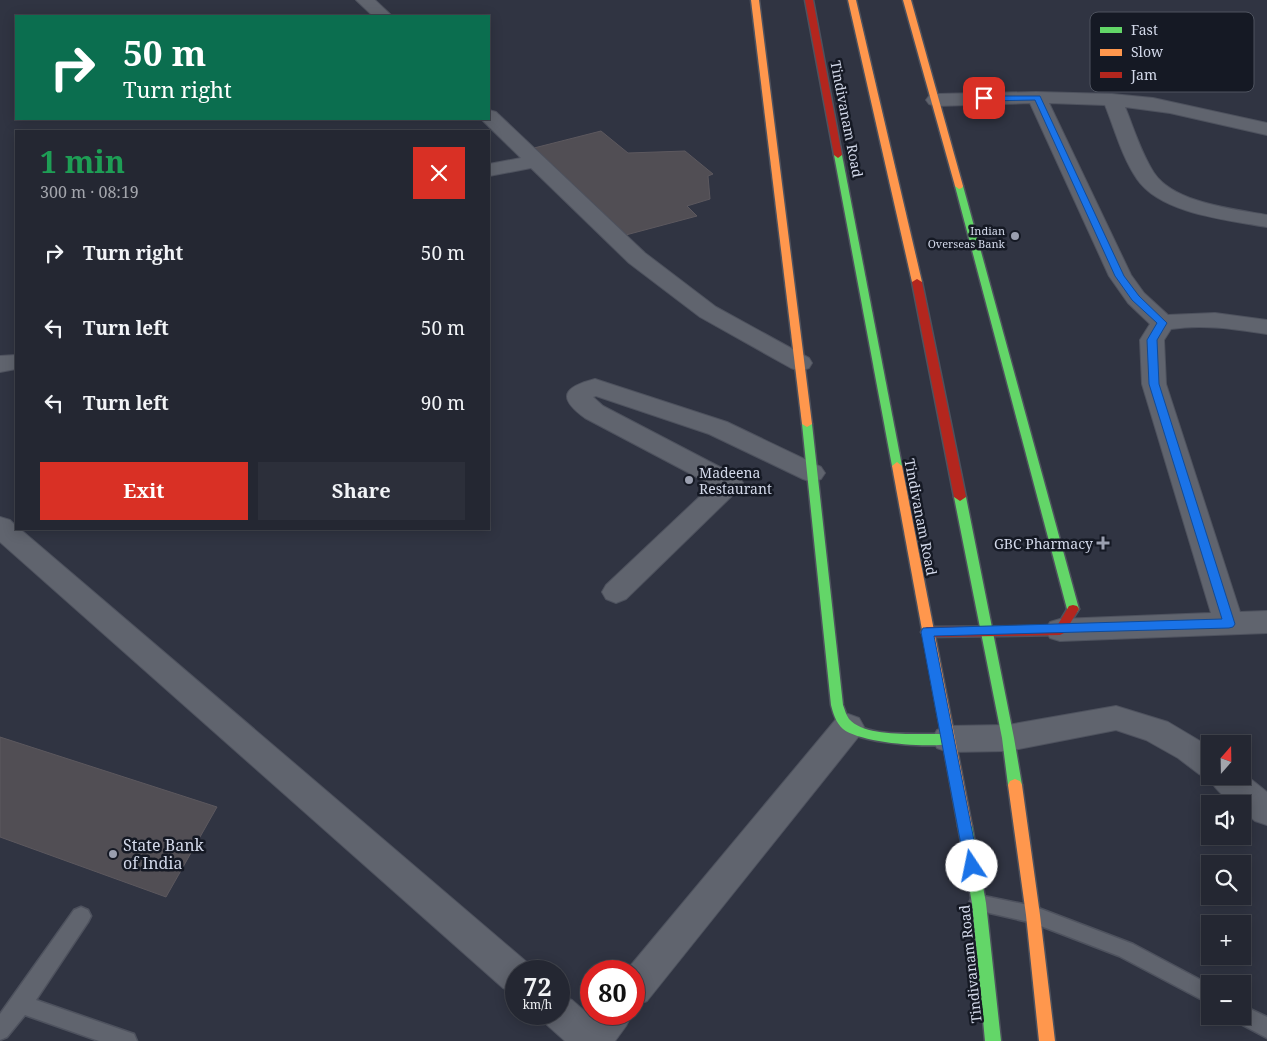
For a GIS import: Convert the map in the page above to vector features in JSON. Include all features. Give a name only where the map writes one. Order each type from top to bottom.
[{"type":"main road","points":[[755,0],[800,363],[837,705],[840,717],[848,726],[865,733],[885,736],[948,739]]},
{"type":"main road","name":"Tindivanam Road","points":[[809,0],[979,902],[993,1041]]},
{"type":"main road","points":[[852,0],[912,256],[985,632],[1008,738],[1047,1041]]},
{"type":"main road","points":[[907,0],[936,100],[1073,608],[1060,630],[927,632]]},
{"type":"street","points":[[365,0],[382,15]]},
{"type":"street","points":[[1038,98],[1120,276],[1136,298],[1162,323]]},
{"type":"street","points":[[936,100],[1038,98],[1112,100],[1176,109],[1267,129]]},
{"type":"street","points":[[1112,100],[1147,179],[1164,193],[1189,204],[1267,221]]},
{"type":"street","points":[[490,117],[534,161],[645,264],[708,312],[800,363]]},
{"type":"street","points":[[490,170],[534,161]]},
{"type":"street","points":[[1229,624],[1154,384],[1152,340],[1162,323],[1187,318],[1228,320],[1267,326]]},
{"type":"street","points":[[0,364],[15,362]]},
{"type":"street","points":[[616,592],[730,483],[594,412],[580,402],[580,393],[595,387],[718,428],[812,473]]},
{"type":"street","points":[[0,527],[505,966]]},
{"type":"street","points":[[1060,630],[1267,622]]},
{"type":"street","points":[[948,739],[1008,738],[1116,718],[1157,731],[1189,749],[1201,759]]},
{"type":"street","points":[[645,975],[848,726]]},
{"type":"street","points":[[1235,785],[1267,811]]},
{"type":"street","points":[[570,1022],[592,1041],[604,1025]]},
{"type":"lane","points":[[979,902],[1032,915],[1126,950],[1201,990]]},
{"type":"lane","points":[[0,1030],[22,1004],[81,916]]},
{"type":"lane","points":[[22,1004],[127,1041]]},
{"type":"lane","points":[[1251,1019],[1267,1028]]},
{"type":"building","points":[[601,131],[628,153],[685,151],[713,174],[708,176],[710,199],[687,206],[697,216],[622,236],[534,148]]},
{"type":"building","points":[[0,737],[217,807],[166,897],[0,837]]},
{"type":"traffic: fast","points":[[838,155],[897,466]]},
{"type":"traffic: fast","points":[[959,186],[1073,609]]},
{"type":"traffic: fast","points":[[807,424],[837,705],[841,716],[848,726],[869,735],[896,738],[948,739]]},
{"type":"traffic: fast","points":[[960,497],[1008,738],[1015,785]]},
{"type":"traffic: fast","points":[[965,826],[979,903],[993,1041]]},
{"type":"traffic: slow","points":[[755,0],[807,424]]},
{"type":"traffic: slow","points":[[852,0],[917,282]]},
{"type":"traffic: slow","points":[[907,0],[959,186]]},
{"type":"traffic: slow","points":[[897,466],[965,826]]},
{"type":"traffic: slow","points":[[1015,785],[1033,915],[1047,1041]]},
{"type":"traffic: jam","points":[[809,0],[838,155]]},
{"type":"traffic: jam","points":[[917,282],[960,497]]},
{"type":"traffic: jam","points":[[927,632],[1060,630],[1073,609]]},
{"type":"place","name":"Indian Overseas Bank","points":[[1015,236]]},
{"type":"place","name":"Madeena Restaurant","points":[[689,480]]},
{"type":"place","name":"GBC Pharmacy","points":[[1103,543]]},
{"type":"place","name":"State Bank of India","points":[[113,854]]},
{"type":"route","points":[[972,866],[927,632],[1023,631],[1229,624],[1154,384],[1152,340],[1162,323],[1136,298],[1120,276],[1038,98],[984,98]]}]
